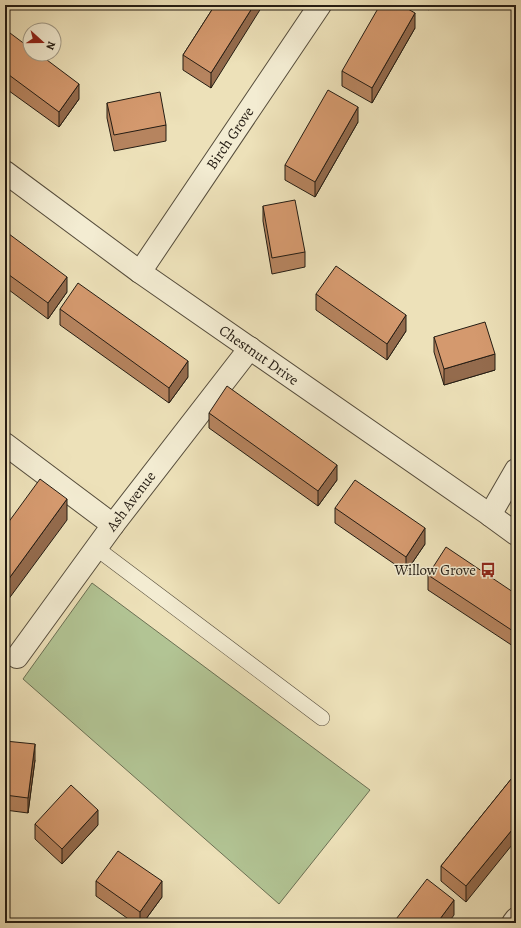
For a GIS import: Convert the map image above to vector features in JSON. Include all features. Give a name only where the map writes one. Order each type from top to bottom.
[{"type":"street","name":"Birch Grove","points":[[140,272],[320,5]]},
{"type":"street","name":"Chestnut Drive","points":[[5,172],[140,272],[516,534]]},
{"type":"street","name":"Ash Avenue","points":[[17,657],[113,525],[250,348]]},
{"type":"street","points":[[5,444],[113,525]]},
{"type":"street","points":[[490,515],[516,470]]},
{"type":"street","points":[[513,923],[516,920]]},
{"type":"lane","points":[[96,548],[322,718]]},
{"type":"green space","points":[[92,583],[370,790],[279,904],[23,679]]},
{"type":"building","points":[[215,5],[254,5],[211,73],[183,55]]},
{"type":"building","points":[[380,5],[401,5],[415,13],[372,88],[342,71]]},
{"type":"building","points":[[10,33],[22,42],[22,62],[50,62],[79,84],[59,112],[5,72],[5,39]]},
{"type":"building","points":[[328,90],[358,107],[315,182],[285,165]]},
{"type":"building","points":[[160,92],[166,125],[114,135],[107,103]]},
{"type":"building","points":[[295,200],[305,252],[272,258],[263,206]]},
{"type":"building","points":[[5,231],[67,277],[48,303],[5,272]]},
{"type":"building","points":[[336,266],[406,315],[387,344],[316,294]]},
{"type":"building","points":[[78,283],[188,361],[169,388],[60,309]]},
{"type":"building","points":[[485,322],[495,354],[444,369],[434,337]]},
{"type":"building","points":[[227,386],[337,465],[318,491],[209,413]]},
{"type":"building","points":[[40,479],[67,499],[5,584],[5,527]]},
{"type":"building","points":[[355,480],[425,528],[406,557],[335,508]]},
{"type":"building","points":[[446,547],[516,594],[516,633],[428,575]]},
{"type":"building","points":[[5,741],[35,744],[28,798],[5,795]]},
{"type":"building","points":[[516,773],[516,825],[466,886],[441,866]]},
{"type":"building","points":[[71,785],[98,810],[62,849],[35,824]]},
{"type":"building","points":[[118,851],[162,881],[140,912],[96,881]]},
{"type":"building","points":[[427,879],[454,900],[437,923],[393,923]]},
{"type":"place","name":"Willow Grove","points":[[488,570]]}]
